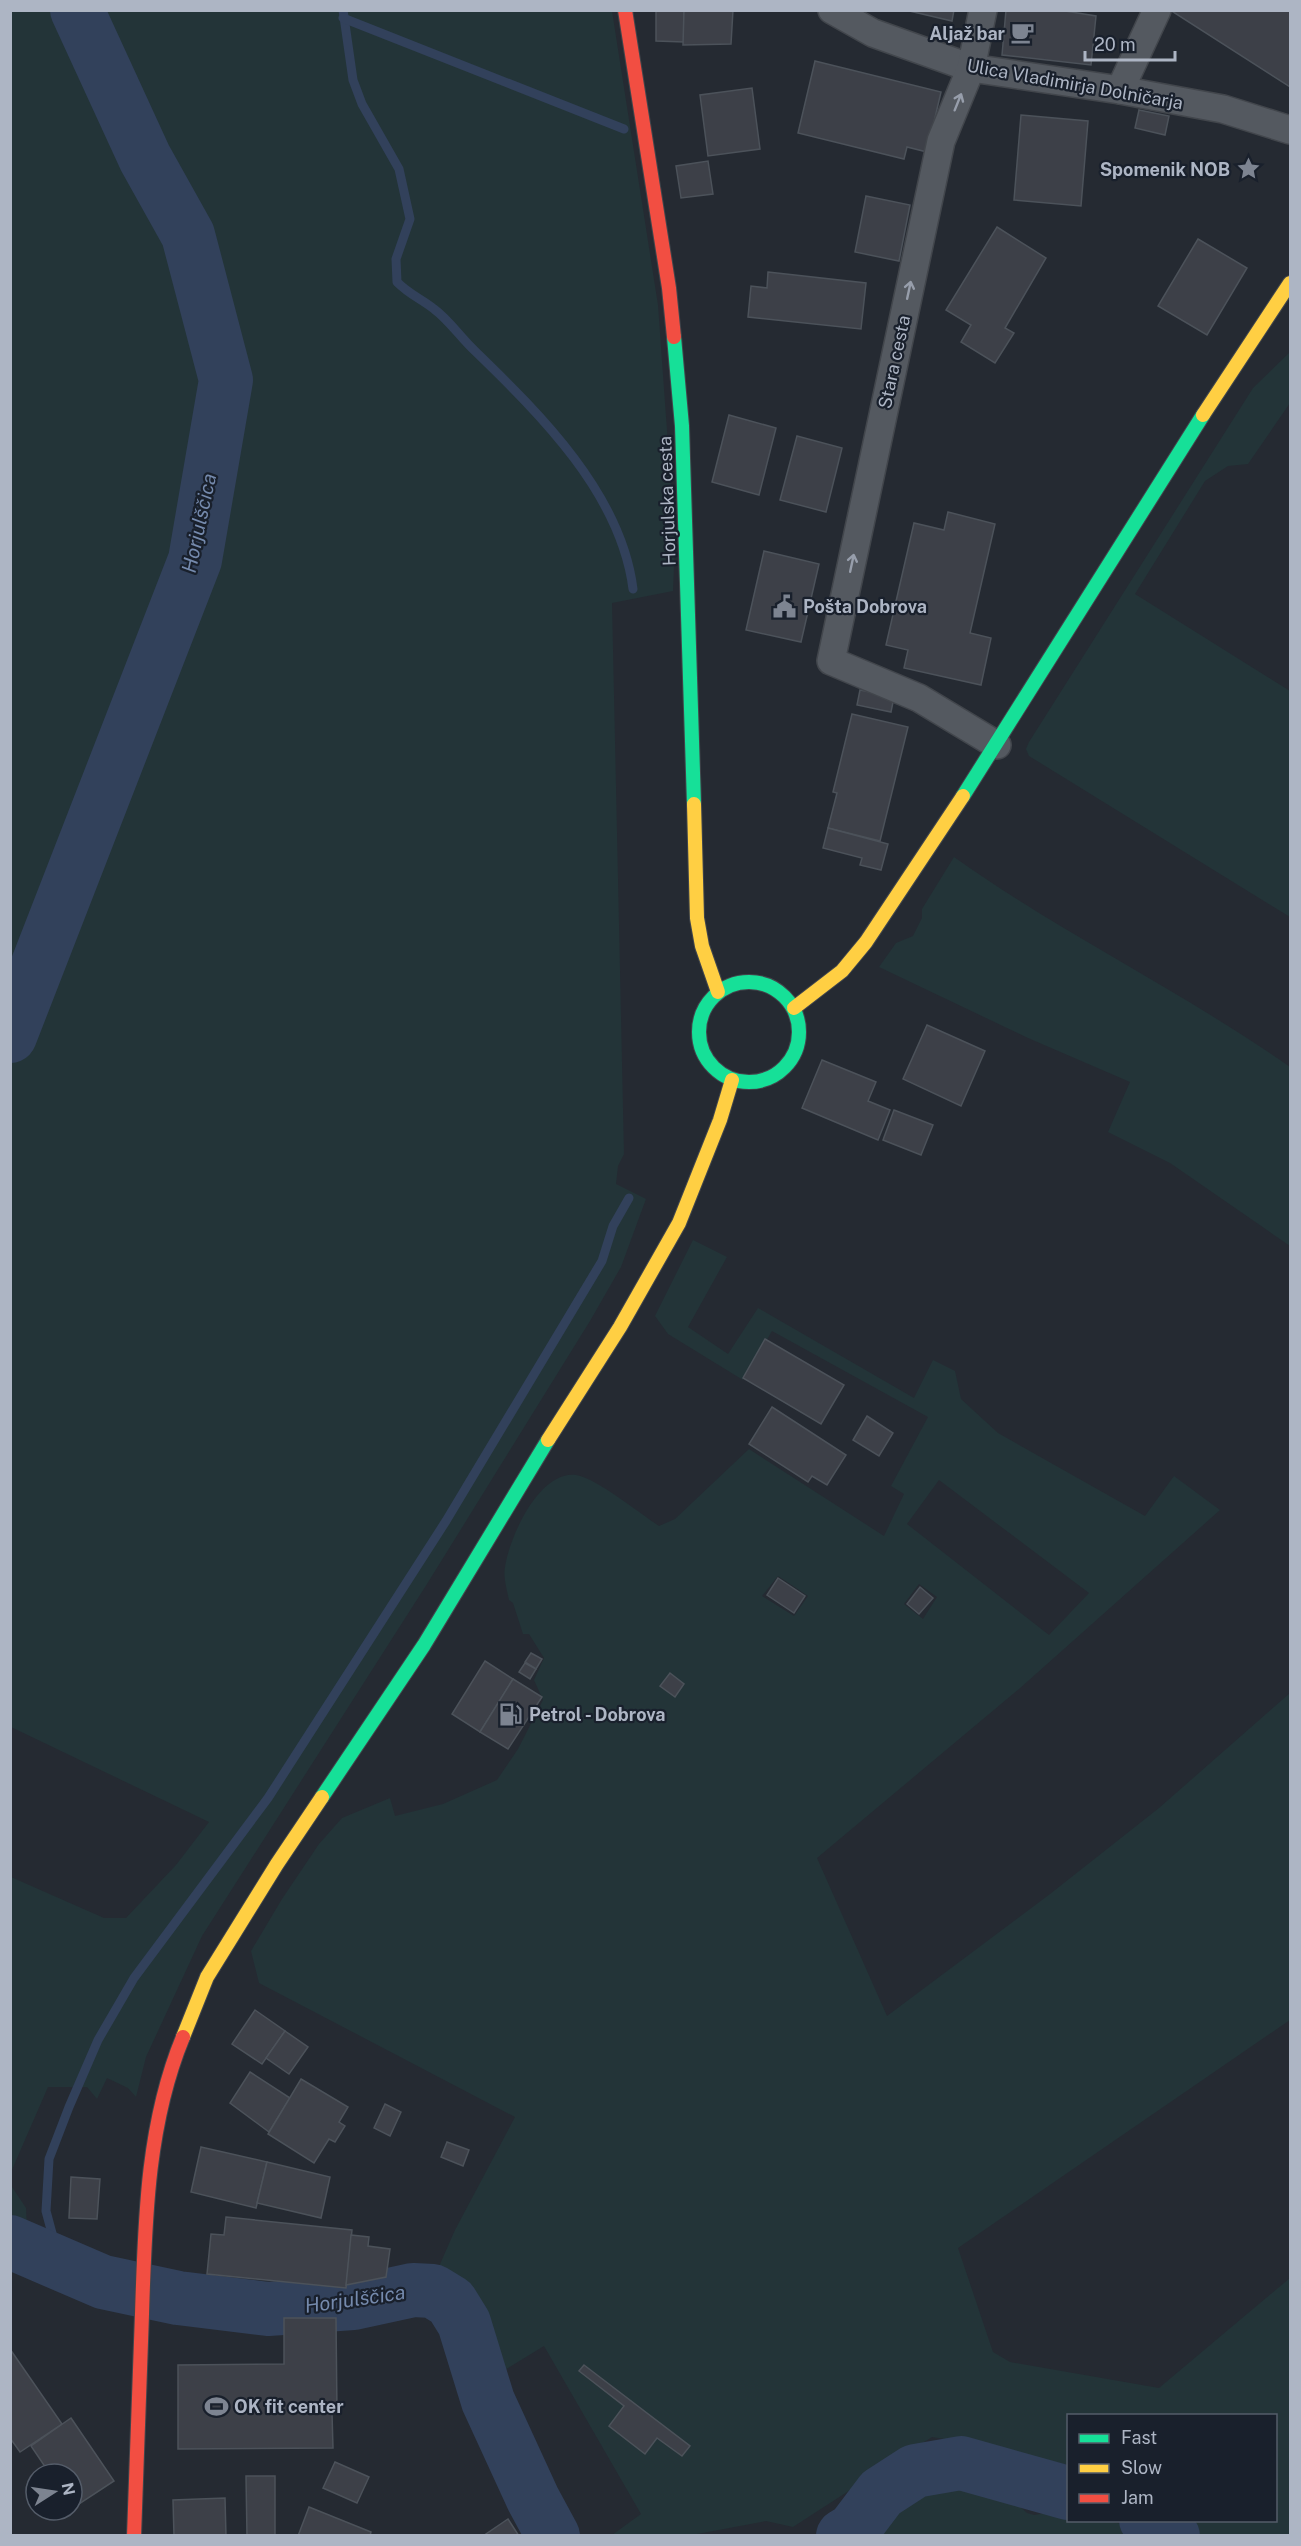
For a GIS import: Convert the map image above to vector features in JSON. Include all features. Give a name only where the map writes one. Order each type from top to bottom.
[{"type":"street","name":"Horjulska cesta","points":[[625,10],[672,311],[682,426],[696,908],[702,946],[718,992]]},
{"type":"street","name":"Ulica Vladimirja Dolničarja","points":[[832,10],[873,33],[971,68],[1120,90],[1223,109],[1290,130]]},
{"type":"street","name":"Stara cesta","points":[[983,10],[971,68],[941,141],[831,661],[919,698],[997,745]]},
{"type":"street","points":[[1120,90],[1157,10]]},
{"type":"street","points":[[794,1008],[842,971],[866,942],[997,745],[1167,470],[1290,283]]},
{"type":"street","points":[[751,981],[768,985],[783,994],[794,1008],[800,1025],[799,1042],[793,1059],[781,1072],[766,1080],[749,1084],[732,1080],[716,1071],[705,1057],[699,1040],[699,1022],[706,1005],[718,992],[734,984],[751,981]]},
{"type":"street","points":[[134,2535],[146,2193],[156,2130],[175,2055],[207,1977],[271,1874],[424,1645],[540,1452],[620,1327],[679,1223],[720,1120],[732,1080]]},
{"type":"shaded area","points":[[11,11],[612,11],[658,305],[675,542],[673,591],[612,603],[624,1154],[618,1166],[616,1184],[646,1199],[621,1267],[427,1584],[202,1936],[146,2057],[136,2097],[128,2088],[107,2078],[97,2099],[87,2087],[48,2087],[11,2172],[11,1877],[104,1918],[126,1918],[176,1865],[209,1822],[11,1727]]},
{"type":"shaded area","points":[[1290,352],[1290,403],[1248,464],[1228,466],[1205,481],[1135,594],[1290,691],[1290,917],[1029,756],[1026,749],[1253,388]]},
{"type":"shaded area","points":[[954,857],[1037,912],[1207,1013],[1290,1067],[1290,1246],[1170,1163],[1108,1132],[1130,1082],[1028,1038],[879,967],[896,943],[913,936],[922,918],[922,909]]},
{"type":"shaded area","points":[[693,1240],[727,1257],[688,1327],[728,1354],[758,1308],[914,1398],[933,1360],[955,1371],[961,1399],[998,1433],[1145,1516],[1174,1476],[1220,1510],[1019,1689],[817,1858],[887,2016],[1050,1894],[1159,1808],[1290,1693],[1290,2020],[958,2248],[993,2352],[1010,2362],[1159,2388],[1290,2278],[1290,2535],[863,2535],[878,2508],[920,2487],[952,2477],[985,2480],[1006,2494],[1027,2513],[1034,2515],[1067,2510],[1067,2522],[1114,2522],[1145,2530],[1155,2522],[1277,2522],[1277,2414],[1067,2414],[1067,2465],[984,2445],[932,2437],[793,2527],[766,2521],[692,2535],[612,2535],[641,2514],[544,2346],[493,2377],[467,2290],[437,2271],[455,2230],[515,2117],[259,1983],[251,1951],[319,1844],[342,1818],[390,1798],[395,1816],[443,1804],[497,1780],[518,1749],[543,1700],[534,1680],[544,1658],[529,1634],[523,1634],[513,1603],[509,1600],[505,1571],[519,1524],[538,1494],[550,1483],[562,1476],[576,1475],[585,1478],[607,1489],[659,1526],[675,1519],[749,1449],[884,1536],[904,1494],[891,1486],[928,1417],[772,1331],[743,1380],[668,1334],[655,1316]],"holes":[[[939,1480],[1089,1593],[1049,1635],[907,1524]],[[778,1576],[808,1596],[794,1616],[762,1596]],[[919,1584],[937,1597],[923,1619],[904,1604]]]},
{"type":"shaded area","points":[[10,2184],[26,2208],[27,2229],[11,2248]]},
{"type":"building","points":[[656,10],[684,10],[684,42],[656,41]]},
{"type":"building","points":[[684,10],[733,10],[731,44],[683,45]]},
{"type":"building","points":[[905,10],[954,10],[952,21]]},
{"type":"building","points":[[1006,10],[1059,10],[1096,16],[1091,65],[1002,55]]},
{"type":"building","points":[[1170,10],[1290,10],[1290,87]]},
{"type":"building","points":[[815,61],[941,92],[927,152],[907,147],[904,159],[798,133]]},
{"type":"building","points":[[752,88],[760,149],[708,156],[700,95]]},
{"type":"building","points":[[1139,110],[1169,116],[1165,135],[1135,128]]},
{"type":"building","points":[[1021,115],[1088,121],[1081,206],[1014,200]]},
{"type":"building","points":[[708,161],[713,194],[681,198],[676,166]]},
{"type":"building","points":[[866,196],[910,205],[899,261],[855,252]]},
{"type":"building","points":[[997,227],[1046,258],[1005,328],[1014,333],[995,363],[961,342],[971,325],[946,310]]},
{"type":"building","points":[[1198,239],[1247,268],[1207,335],[1158,306]]},
{"type":"building","points":[[768,272],[866,283],[861,329],[748,317],[751,286],[767,288]]},
{"type":"building","points":[[729,415],[776,428],[759,495],[712,482]]},
{"type":"building","points":[[797,436],[842,448],[826,512],[780,500]]},
{"type":"building","points":[[948,512],[995,524],[970,633],[991,638],[981,685],[904,668],[908,650],[886,645],[914,523],[944,530]]},
{"type":"building","points":[[764,551],[819,564],[801,642],[746,630]]},
{"type":"building","points":[[860,690],[894,697],[891,712],[857,705]]},
{"type":"building","points":[[852,714],[908,727],[880,841],[828,828],[837,793],[833,792]]},
{"type":"building","points":[[828,828],[888,844],[881,870],[860,865],[862,858],[823,848]]},
{"type":"building","points":[[927,1025],[985,1051],[961,1106],[903,1079]]},
{"type":"building","points":[[822,1060],[876,1082],[868,1101],[890,1110],[878,1140],[802,1108]]},
{"type":"building","points":[[894,1110],[933,1125],[921,1155],[883,1140]]},
{"type":"building","points":[[765,1339],[844,1385],[821,1424],[743,1378]]},
{"type":"building","points":[[772,1407],[846,1455],[827,1485],[812,1476],[808,1482],[749,1444]]},
{"type":"building","points":[[867,1416],[893,1433],[879,1456],[853,1440]]},
{"type":"building","points":[[778,1578],[805,1596],[794,1613],[767,1595]]},
{"type":"building","points":[[920,1587],[933,1598],[919,1614],[907,1604]]},
{"type":"building","points":[[531,1653],[542,1659],[536,1669],[525,1662]]},
{"type":"building","points":[[485,1661],[513,1679],[480,1732],[452,1714]]},
{"type":"building","points":[[525,1663],[536,1669],[530,1679],[519,1672]]},
{"type":"building","points":[[670,1673],[684,1684],[675,1697],[660,1686]]},
{"type":"building","name":"Petrol - Dobrova","points":[[513,1679],[542,1697],[508,1749],[480,1732]]},
{"type":"building","points":[[255,2010],[285,2031],[262,2064],[232,2044]]},
{"type":"building","points":[[285,2031],[308,2047],[289,2074],[266,2058]]},
{"type":"building","points":[[250,2072],[290,2098],[269,2132],[230,2103]]},
{"type":"building","points":[[301,2079],[348,2107],[339,2122],[345,2126],[335,2142],[329,2139],[314,2163],[268,2134]]},
{"type":"building","points":[[385,2104],[401,2112],[390,2136],[374,2128]]},
{"type":"building","points":[[447,2142],[469,2150],[463,2166],[441,2157]]},
{"type":"building","points":[[201,2147],[267,2162],[256,2208],[191,2192]]},
{"type":"building","points":[[267,2162],[330,2177],[321,2218],[257,2203]]},
{"type":"building","points":[[71,2177],[100,2179],[97,2219],[69,2218]]},
{"type":"building","points":[[226,2217],[352,2230],[346,2288],[207,2274],[211,2234],[224,2235]]},
{"type":"building","points":[[351,2235],[369,2237],[368,2246],[390,2249],[386,2277],[346,2285]]},
{"type":"building","points":[[284,2318],[336,2318],[337,2413],[332,2413],[333,2448],[178,2449],[178,2365],[284,2364]]},
{"type":"building","points":[[10,2349],[62,2424],[20,2452],[10,2438]]},
{"type":"building","points":[[584,2365],[690,2446],[682,2456],[657,2438],[645,2454],[609,2426],[624,2406],[579,2371]]},
{"type":"building","points":[[71,2418],[114,2481],[84,2501],[84,2462],[42,2462],[31,2446]]},
{"type":"building","points":[[335,2462],[369,2477],[357,2503],[323,2488]]},
{"type":"building","points":[[246,2476],[275,2476],[275,2536],[247,2536]]},
{"type":"building","points":[[225,2498],[226,2536],[174,2536],[173,2500]]},
{"type":"building","points":[[309,2507],[371,2532],[370,2536],[298,2536]]},
{"type":"building","points":[[508,2519],[519,2536],[483,2536]]},
{"type":"waterway","name":"Horjulščica","points":[[10,1036],[195,560],[226,380],[188,235],[145,158],[77,10]]},
{"type":"waterway","points":[[343,10],[353,80],[362,104],[399,169],[410,219],[396,259],[397,282],[445,318],[551,429],[574,458],[613,521],[625,554],[633,589]]},
{"type":"waterway","points":[[343,18],[624,129]]},
{"type":"waterway","points":[[60,2263],[46,2211],[49,2159],[98,2040],[134,1978],[268,1798],[446,1521],[602,1261],[613,1226],[629,1198]]},
{"type":"waterway","name":"Horjulščica","points":[[10,2242],[103,2282],[178,2298],[268,2309],[353,2303],[413,2290],[433,2291],[451,2302],[464,2323],[488,2401],[533,2499],[553,2536]]},
{"type":"waterway","name":"Horjulščica","points":[[843,2536],[853,2530],[881,2493],[915,2471],[961,2463],[1067,2493]]},
{"type":"waterway","name":"Horjulščica","points":[[1151,2522],[1164,2527],[1173,2536]]},
{"type":"traffic: fast","points":[[674,337],[682,426],[694,804]]},
{"type":"traffic: fast","points":[[963,796],[1203,415]]},
{"type":"traffic: fast","points":[[749,982],[768,985],[785,996],[796,1013],[799,1032],[796,1051],[785,1068],[768,1079],[749,1082],[730,1079],[713,1068],[702,1051],[699,1032],[702,1013],[713,996],[730,985],[749,982]]},
{"type":"traffic: fast","points":[[322,1797],[424,1645],[548,1440]]},
{"type":"traffic: slow","points":[[1203,415],[1290,283]]},
{"type":"traffic: slow","points":[[794,1008],[842,971],[866,942],[963,796]]},
{"type":"traffic: slow","points":[[694,804],[697,918],[702,946],[718,992]]},
{"type":"traffic: slow","points":[[548,1440],[620,1327],[679,1223],[720,1120],[732,1080]]},
{"type":"traffic: slow","points":[[183,2037],[207,1977],[277,1864],[322,1797]]},
{"type":"traffic: jam","points":[[625,10],[669,288],[674,337]]},
{"type":"traffic: jam","points":[[134,2536],[145,2243],[150,2173],[162,2104],[183,2037]]},
{"type":"place","name":"Aljaž bar","points":[[1023,33]]},
{"type":"place","name":"Spomenik NOB","points":[[1248,169]]},
{"type":"place","name":"Pošta Dobrova","points":[[785,606]]},
{"type":"place","name":"Petrol - Dobrova","points":[[511,1714]]},
{"type":"place","name":"OK fit center","points":[[216,2406]]}]
